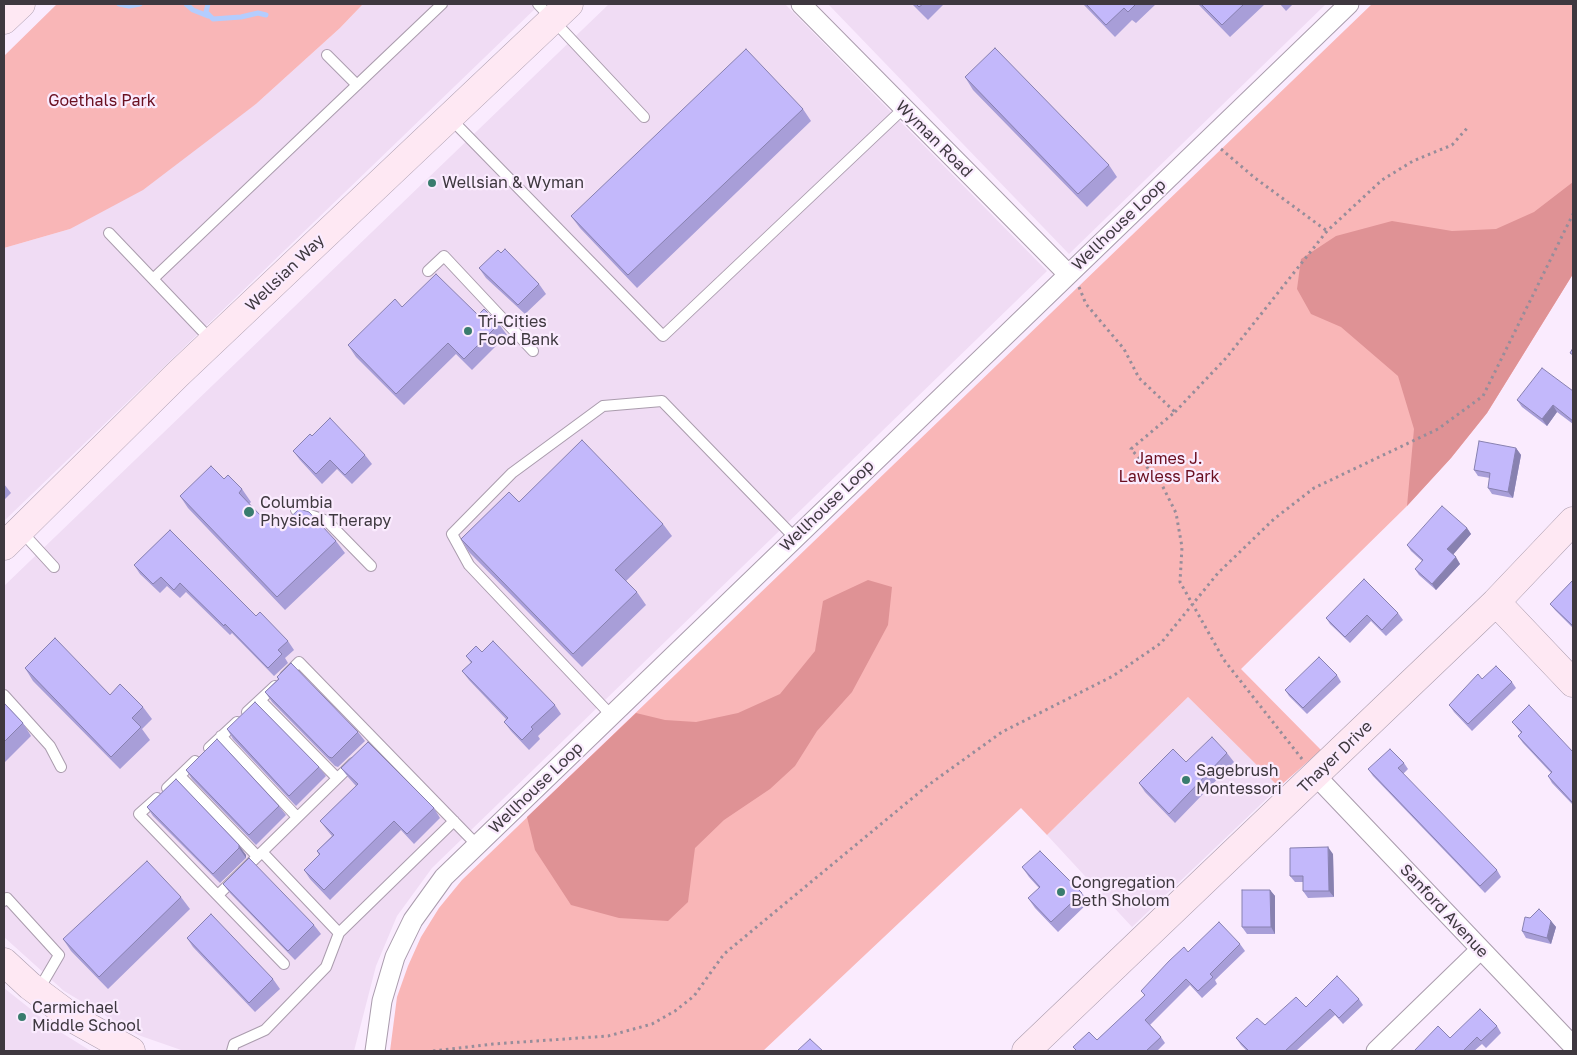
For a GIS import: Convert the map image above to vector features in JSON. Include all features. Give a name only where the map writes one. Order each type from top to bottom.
[{"type":"street","points":[[4,20],[21,4]]},
{"type":"street","name":"Wyman Road","points":[[801,4],[1068,274]]},
{"type":"street","name":"Wellhouse Loop","points":[[375,1051],[385,987],[402,940],[426,900],[444,877],[1349,4]]},
{"type":"street","name":"Wellsian Way","points":[[12,538],[212,341],[449,117],[553,9]]},
{"type":"street","name":"Thayer Drive","points":[[1026,1051],[1310,769],[1496,602],[1573,521]]},
{"type":"street","points":[[1496,602],[1573,683]]},
{"type":"street","name":"Sanford Avenue","points":[[1310,769],[1573,1046]]},
{"type":"street","points":[[1376,1051],[1480,950]]},
{"type":"street","points":[[4,962],[37,992],[74,1019],[131,1051]]},
{"type":"lane","points":[[153,279],[442,4]]},
{"type":"lane","points":[[553,9],[644,117]]},
{"type":"lane","points":[[327,54],[356,85]]},
{"type":"lane","points":[[449,117],[663,336],[904,108]]},
{"type":"lane","points":[[109,233],[212,341]]},
{"type":"lane","points":[[428,271],[444,256],[533,351]]},
{"type":"lane","points":[[611,715],[469,565],[452,534],[512,473],[603,406],[662,401],[795,538]]},
{"type":"lane","points":[[296,510],[328,521],[371,566]]},
{"type":"lane","points":[[12,538],[54,567]]},
{"type":"lane","points":[[284,964],[140,814],[299,662],[369,747],[454,821],[477,845]]},
{"type":"lane","points":[[4,695],[50,746],[61,767]]},
{"type":"lane","points":[[260,700],[337,778]]},
{"type":"lane","points":[[222,736],[297,818]]},
{"type":"lane","points":[[218,895],[369,747]]},
{"type":"lane","points":[[180,776],[339,933]]},
{"type":"lane","points":[[232,1051],[234,1044],[264,1030],[326,967],[339,933],[454,821]]},
{"type":"lane","points":[[4,901],[7,898],[59,955],[37,992]]},
{"type":"path","points":[[1310,769],[1224,660],[1192,604],[1180,582],[1182,547],[1176,512],[1161,483],[1131,449],[1175,412],[1227,357],[1328,231],[1382,180],[1413,162],[1452,146],[1469,126]]},
{"type":"path","points":[[1211,136],[1225,155],[1328,231]]},
{"type":"path","points":[[433,1051],[608,1036],[652,1024],[675,1011],[694,996],[724,954],[927,786],[1002,732],[1113,676],[1161,643],[1218,573],[1274,519],[1314,488],[1438,429],[1482,396],[1573,214]]},
{"type":"path","points":[[1068,274],[1079,286],[1086,304],[1124,349],[1139,378],[1175,412]]},
{"type":"shaded area","points":[[363,4],[540,4],[4,521],[4,248],[70,229],[256,104],[340,28]]},
{"type":"shaded area","points":[[609,4],[785,4],[1047,271],[432,868],[397,916],[376,966],[354,1051],[184,1051],[138,1035],[64,991],[4,937],[4,586]]},
{"type":"shaded area","points":[[828,4],[1326,4],[1069,254]]},
{"type":"shaded area","points":[[1573,182],[1573,274],[1487,413],[1451,458],[1407,506],[1414,429],[1398,376],[1341,327],[1311,314],[1297,289],[1301,259],[1336,236],[1392,221],[1452,231],[1496,229],[1534,212]]},
{"type":"shaded area","points":[[868,580],[892,587],[888,625],[852,692],[817,731],[795,766],[770,789],[724,820],[695,848],[688,902],[668,921],[619,918],[571,905],[535,850],[527,817],[636,713],[665,720],[696,722],[738,713],[780,694],[815,651],[823,601]]},
{"type":"shaded area","points":[[1188,697],[1279,787],[1132,927],[1047,835]]},
{"type":"shaded area","name":"Carmichael Middle School","points":[[4,988],[57,1030],[91,1051],[4,1051]]},
{"type":"green space","name":"Goethals Park","points":[[57,4],[363,4],[340,28],[256,104],[143,190],[70,229],[4,248],[4,56]]},
{"type":"green space","name":"James J. Lawless Park","points":[[1372,4],[1573,4],[1573,274],[1487,413],[1451,458],[1407,506],[1241,669],[1321,750],[1279,787],[1188,697],[1047,835],[1021,808],[763,1051],[390,1051],[397,997],[408,966],[421,937],[439,908],[462,880]]},
{"type":"building","points":[[1086,4],[1136,4],[1128,12],[1124,8],[1106,25]]},
{"type":"building","points":[[1201,4],[1244,4],[1222,25]]},
{"type":"building","points":[[995,48],[1109,165],[1078,194],[965,77]]},
{"type":"building","points":[[746,49],[803,109],[628,275],[571,216]]},
{"type":"building","points":[[505,249],[539,284],[518,305],[479,268],[498,250],[501,253]]},
{"type":"building","points":[[436,274],[478,315],[484,309],[499,324],[464,359],[448,343],[396,394],[348,345],[395,299],[402,307]]},
{"type":"building","points":[[1542,368],[1573,391],[1573,421],[1553,405],[1542,419],[1517,400]]},
{"type":"building","points":[[330,418],[365,455],[345,475],[330,460],[316,474],[293,451]]},
{"type":"building","points":[[582,440],[663,524],[615,570],[637,592],[573,654],[461,539],[509,492],[519,502]]},
{"type":"building","points":[[1479,441],[1516,448],[1508,492],[1488,488],[1490,473],[1474,470]]},
{"type":"building","points":[[211,466],[224,479],[228,475],[242,489],[239,493],[261,516],[264,513],[279,528],[299,509],[309,512],[336,541],[277,597],[180,496]]},
{"type":"building","points":[[1442,506],[1467,528],[1447,549],[1456,557],[1432,584],[1415,569],[1423,560],[1407,545]]},
{"type":"building","points":[[170,530],[256,616],[260,612],[288,641],[278,650],[282,654],[268,668],[225,624],[224,626],[180,583],[174,590],[161,577],[153,584],[134,565]]},
{"type":"building","points":[[1364,579],[1398,613],[1382,630],[1367,615],[1345,637],[1326,618]]},
{"type":"building","points":[[1573,580],[1573,626],[1550,604]]},
{"type":"building","points":[[55,638],[110,695],[120,684],[143,707],[132,718],[141,727],[111,757],[25,668]]},
{"type":"building","points":[[493,641],[555,705],[531,727],[533,729],[522,740],[504,722],[508,718],[462,671],[472,662],[466,656],[476,646],[482,652]]},
{"type":"building","points":[[1319,657],[1337,675],[1303,708],[1285,690]]},
{"type":"building","points":[[291,663],[358,732],[332,758],[265,692],[279,679],[277,677]]},
{"type":"building","points":[[1496,666],[1512,682],[1468,724],[1449,705],[1478,674],[1482,679]]},
{"type":"building","points":[[255,702],[319,767],[289,796],[227,729]]},
{"type":"building","points":[[4,703],[23,723],[4,742]]},
{"type":"building","points":[[1529,705],[1573,752],[1573,803],[1548,776],[1552,772],[1518,736],[1522,732],[1512,722]]},
{"type":"building","name":"Sagebrush Montessori","points":[[1212,737],[1227,753],[1169,814],[1139,783],[1173,749],[1186,762]]},
{"type":"building","points":[[217,739],[279,806],[249,835],[186,770]]},
{"type":"building","points":[[368,742],[434,808],[407,834],[394,821],[324,890],[304,870],[320,854],[317,851],[334,835],[320,821],[358,784],[341,768]]},
{"type":"building","points":[[1390,749],[1404,763],[1398,768],[1497,870],[1480,886],[1368,769]]},
{"type":"building","points":[[176,779],[239,845],[239,848],[213,874],[147,807]]},
{"type":"building","points":[[1328,847],[1329,891],[1303,891],[1303,876],[1290,876],[1290,848]]},
{"type":"building","name":"Congregation Beth Sholom","points":[[1040,851],[1082,893],[1051,922],[1028,898],[1040,887],[1022,867]]},
{"type":"building","points":[[249,858],[314,925],[288,951],[223,884]]},
{"type":"building","points":[[147,861],[181,897],[99,977],[63,939]]},
{"type":"building","points":[[1242,890],[1270,890],[1271,927],[1242,927]]},
{"type":"building","points":[[1539,909],[1551,921],[1547,938],[1522,931],[1525,917],[1530,918]]},
{"type":"building","points":[[211,914],[273,979],[249,1003],[187,938]]},
{"type":"building","points":[[1219,922],[1240,944],[1210,974],[1213,977],[1198,991],[1186,979],[1145,1020],[1161,1037],[1146,1051],[1075,1051],[1073,1047],[1089,1032],[1097,1040],[1145,995],[1141,991],[1169,961],[1184,947],[1188,952]]},
{"type":"building","points":[[1337,976],[1359,999],[1339,1018],[1330,1009],[1285,1051],[1249,1051],[1236,1038],[1257,1018],[1265,1025],[1296,997],[1306,1007]]},
{"type":"building","points":[[1480,1009],[1497,1026],[1481,1041],[1477,1037],[1463,1051],[1414,1051],[1438,1026],[1450,1038]]},
{"type":"building","points":[[810,1039],[823,1051],[797,1051]]},
{"type":"waterway","points":[[119,4],[129,6],[140,4]]},
{"type":"waterway","points":[[186,4],[193,10],[208,16]]},
{"type":"waterway","points":[[208,4],[206,12],[213,19],[241,17],[258,13],[266,15]]},
{"type":"place","name":"Wellsian & Wyman","points":[[432,183]]},
{"type":"place","name":"Tri-Cities Food Bank","points":[[468,331]]},
{"type":"place","name":"Columbia Physical Therapy","points":[[249,512]]},
{"type":"place","name":"Sagebrush Montessori","points":[[1186,780]]},
{"type":"place","name":"Congregation Beth Sholom","points":[[1061,892]]},
{"type":"place","name":"Carmichael Middle School","points":[[22,1017]]}]
